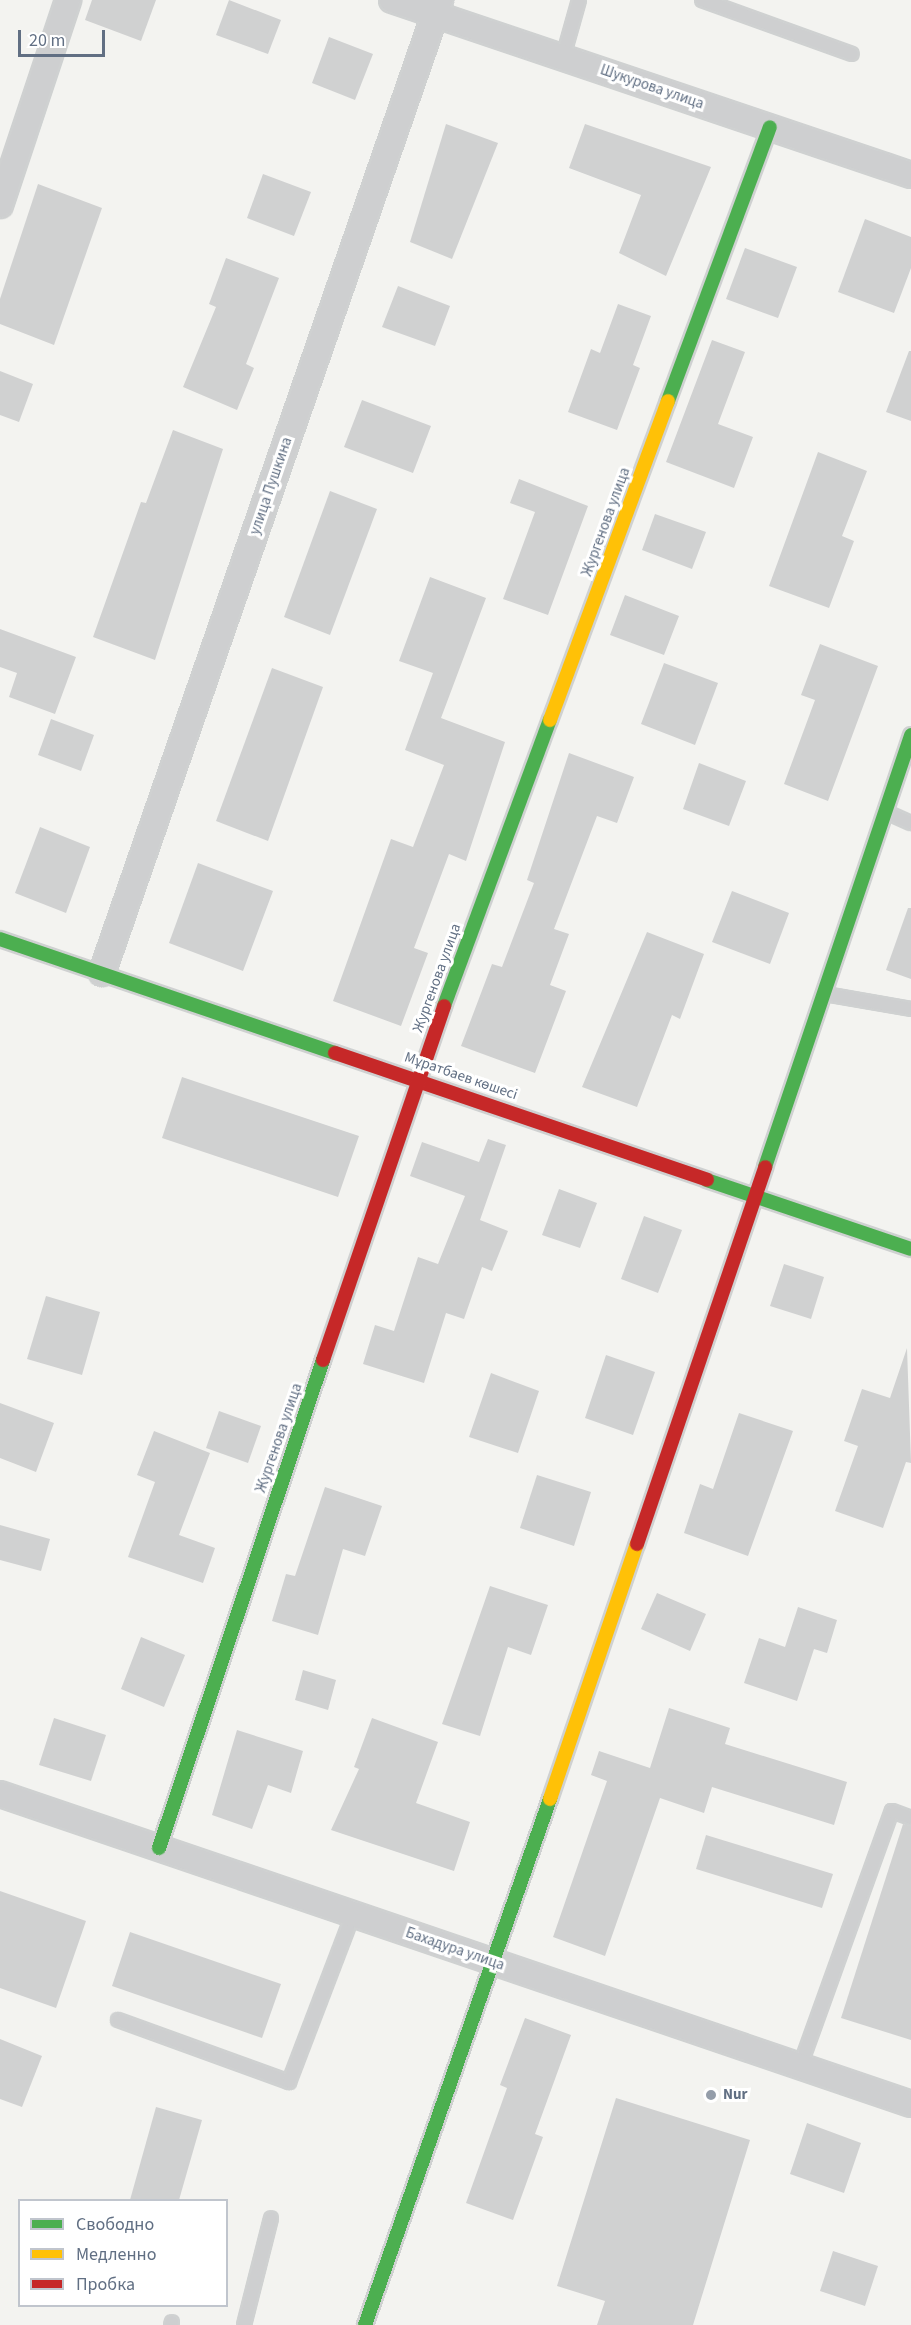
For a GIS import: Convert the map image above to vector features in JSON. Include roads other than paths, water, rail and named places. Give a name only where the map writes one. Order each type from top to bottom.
[{"type":"street","points":[[0,205],[68,0]]},
{"type":"street","name":"Шукурова улица","points":[[392,0],[438,7],[563,57],[911,175]]},
{"type":"street","name":"улица Пушкина","points":[[102,973],[438,7]]},
{"type":"street","name":"Жургенова улица","points":[[159,1848],[417,1079],[770,127]]},
{"type":"street","points":[[364,2325],[495,1963],[911,735]]},
{"type":"street","name":"Мұратбаев көшесі","points":[[0,939],[756,1193],[911,1249]]},
{"type":"street","name":"Бахадура улица","points":[[0,1794],[911,2104]]},
{"type":"lane","points":[[563,57],[579,0]]},
{"type":"lane","points":[[702,0],[852,54]]},
{"type":"lane","points":[[885,812],[911,823]]},
{"type":"lane","points":[[823,994],[911,1009]]},
{"type":"lane","points":[[800,2067],[892,1811],[911,1818]]},
{"type":"lane","points":[[118,2020],[289,2082],[353,1914]]},
{"type":"lane","points":[[244,2325],[271,2218]]},
{"type":"place","name":"Nur","points":[[711,2095]]}]
